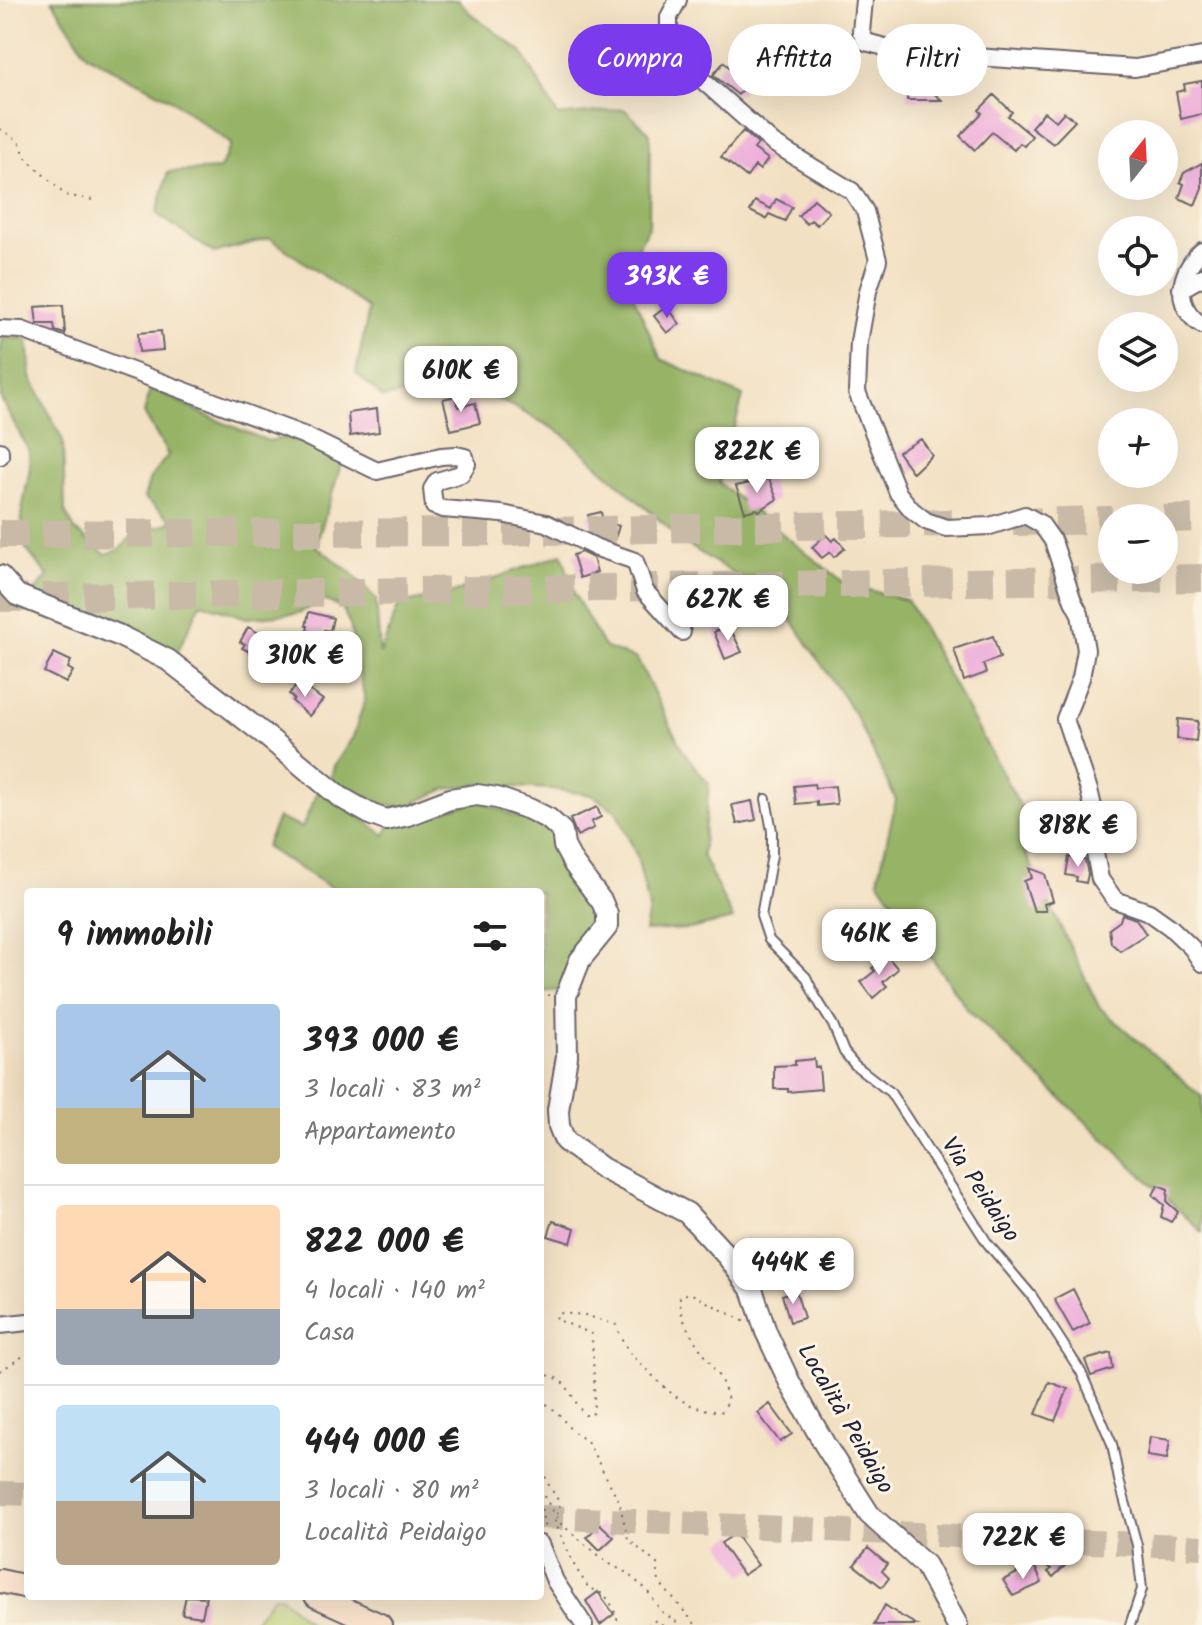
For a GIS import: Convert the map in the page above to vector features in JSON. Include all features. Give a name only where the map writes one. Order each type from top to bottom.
[{"type":"main road","points":[[0,1581],[24,1586]]},
{"type":"main road","points":[[325,1600],[380,1625]]},
{"type":"street","points":[[678,0],[669,17],[669,33],[676,50],[692,71],[773,143],[852,191],[865,211],[878,260],[868,291],[859,342],[857,392],[898,493],[926,521],[946,528],[990,526],[1025,515],[1041,524],[1053,541],[1080,614],[1086,650],[1081,678],[1065,719],[1096,819],[1095,853],[1100,879],[1115,900],[1149,912],[1170,927],[1192,948],[1202,963]]},
{"type":"street","points":[[864,0],[861,32],[866,42],[903,52],[1135,68],[1202,56]]},
{"type":"street","points":[[1202,251],[1183,278],[1181,289],[1183,307],[1202,325]]},
{"type":"street","points":[[1181,289],[1202,277]]},
{"type":"street","points":[[0,329],[22,330],[303,435],[377,471],[441,456],[465,457],[467,464],[461,474],[437,481],[432,489],[434,506],[546,523],[597,548],[635,561],[645,591],[682,632]]},
{"type":"street","name":"Località Peidaigo","points":[[0,576],[17,595],[118,635],[168,660],[340,797],[372,815],[386,820],[450,799],[477,795],[529,809],[549,819],[562,831],[564,846],[573,863],[602,902],[607,914],[607,927],[580,960],[566,996],[567,1056],[558,1110],[559,1126],[565,1141],[602,1168],[687,1213],[699,1223],[747,1282],[790,1383],[869,1514],[925,1565],[957,1625]]},
{"type":"street","points":[[0,1325],[24,1322]]},
{"type":"street","points":[[544,1554],[555,1581],[584,1625]]},
{"type":"lane","name":"Via Peidaigo","points":[[766,799],[772,831],[772,855],[761,916],[769,940],[806,977],[844,1052],[855,1065],[890,1092],[988,1244],[1032,1296],[1081,1372],[1112,1444],[1137,1545],[1142,1589],[1130,1625]]},
{"type":"path","points":[[0,129],[19,141],[26,158],[65,195],[93,200]]},
{"type":"path","points":[[544,1374],[554,1375],[569,1387],[578,1407],[585,1415],[592,1415],[596,1407],[592,1334],[556,1319],[558,1313],[585,1315],[616,1325],[626,1350],[671,1396],[687,1404],[721,1412],[728,1402],[726,1386],[702,1355],[690,1332],[679,1308],[680,1296],[690,1293],[766,1332]]},
{"type":"path","points":[[0,1371],[24,1356]]},
{"type":"path","points":[[544,1402],[558,1413],[571,1430],[587,1441],[619,1501],[628,1539],[657,1564],[659,1582],[696,1625]]},
{"type":"path","points":[[544,1442],[545,1475],[560,1504],[555,1522],[577,1572],[588,1587],[605,1595],[619,1625]]},
{"type":"path","points":[[544,1495],[561,1524],[608,1563],[646,1589],[661,1611],[681,1625]]},
{"type":"path","points":[[648,1625],[653,1620],[663,1625]]},
{"type":"green space","points":[[52,0],[458,0],[471,14],[522,52],[558,116],[624,109],[650,133],[649,225],[624,275],[661,359],[743,396],[719,483],[845,584],[907,600],[1022,809],[1020,842],[1099,1007],[1202,1097],[1202,1232],[967,1009],[878,880],[896,800],[856,716],[781,604],[685,543],[562,433],[518,409],[461,382],[383,398],[356,373],[369,309],[270,238],[214,253],[157,214],[168,172],[220,169],[231,144],[169,98],[87,55]]},
{"type":"green space","points":[[3,337],[28,339],[31,377],[63,441],[65,512],[75,530],[105,554],[118,550],[139,531],[172,520],[144,498],[150,478],[168,455],[144,413],[151,387],[207,416],[268,441],[290,437],[342,461],[316,546],[350,572],[376,599],[380,654],[399,604],[450,594],[562,554],[575,595],[604,647],[637,659],[683,751],[709,784],[702,855],[733,919],[690,929],[645,931],[649,908],[637,856],[616,811],[592,795],[551,789],[477,785],[446,789],[404,807],[363,803],[330,781],[334,766],[353,737],[365,700],[350,625],[342,607],[323,600],[299,613],[247,618],[201,603],[175,657],[30,597],[48,576],[26,549],[21,516],[30,467],[29,451],[1,399],[0,355]]},
{"type":"green space","points":[[317,792],[337,801],[385,835],[390,826],[479,801],[554,832],[600,925],[578,944],[561,990],[544,992],[544,888],[332,888],[265,847],[278,818],[302,828]]},
{"type":"green space","points":[[270,1600],[284,1600],[311,1625],[251,1625]]},
{"type":"building","points":[[724,62],[728,66],[728,87],[713,75]]},
{"type":"building","points":[[1202,81],[1202,114],[1181,119],[1176,92],[1185,90],[1184,84]]},
{"type":"building","points":[[994,95],[1012,112],[1008,116],[1032,136],[1024,146],[1020,143],[1014,150],[992,132],[975,150],[960,136]]},
{"type":"building","points":[[907,96],[937,96],[942,100],[907,100]]},
{"type":"building","points":[[1044,112],[1056,121],[1064,112],[1075,121],[1053,144],[1031,127]]},
{"type":"building","points":[[743,131],[758,144],[754,149],[768,159],[760,170],[755,166],[747,177],[721,157]]},
{"type":"building","points":[[1202,163],[1202,188],[1195,205],[1179,198],[1184,184],[1180,182],[1184,173]]},
{"type":"building","points":[[776,199],[792,207],[785,221],[769,214],[766,219],[750,211],[755,201],[771,209]]},
{"type":"building","points":[[814,199],[829,212],[817,225],[811,220],[807,224],[798,216]]},
{"type":"building","points":[[63,305],[65,334],[55,331],[54,324],[37,324],[35,307]]},
{"type":"building","points":[[667,306],[680,324],[667,333],[654,316]]},
{"type":"building","points":[[161,331],[163,350],[139,352],[138,333]]},
{"type":"building","points":[[455,396],[458,407],[475,403],[480,423],[451,430],[443,399]]},
{"type":"building","points":[[377,409],[379,432],[350,436],[348,413]]},
{"type":"building","points":[[921,439],[932,455],[913,473],[898,452]]},
{"type":"building","points":[[769,479],[777,499],[759,511],[745,512],[736,486]]},
{"type":"building","points":[[601,512],[603,521],[619,526],[614,542],[596,535],[598,527],[591,525],[588,515]]},
{"type":"building","points":[[826,535],[832,541],[836,538],[845,548],[834,557],[830,552],[822,558],[812,547]]},
{"type":"building","points":[[581,552],[593,558],[597,572],[580,578],[573,555]]},
{"type":"building","points":[[309,612],[333,618],[330,631],[324,630],[323,634],[307,631]]},
{"type":"building","points":[[729,626],[742,652],[725,659],[714,632]]},
{"type":"building","points":[[248,627],[275,642],[265,660],[242,648],[245,644],[240,642]]},
{"type":"building","points":[[993,636],[1000,658],[983,664],[986,673],[964,681],[954,649]]},
{"type":"building","points":[[54,653],[71,661],[68,668],[73,671],[66,683],[44,672]]},
{"type":"building","points":[[299,683],[323,700],[309,716],[292,701],[294,699],[289,694]]},
{"type":"building","points":[[1178,719],[1198,721],[1196,741],[1177,739]]},
{"type":"building","points":[[814,784],[815,788],[835,786],[837,804],[796,804],[794,786]]},
{"type":"building","points":[[752,801],[756,820],[737,824],[732,805]]},
{"type":"building","points":[[597,807],[601,817],[591,822],[594,828],[577,836],[570,819]]},
{"type":"building","points":[[1069,857],[1085,860],[1086,883],[1066,875]]},
{"type":"building","points":[[1029,868],[1045,874],[1053,901],[1044,904],[1046,911],[1034,911],[1024,881],[1032,878]]},
{"type":"building","points":[[1122,914],[1136,919],[1146,934],[1120,951],[1111,943],[1109,929],[1120,921]]},
{"type":"building","points":[[887,956],[898,969],[883,982],[887,986],[873,998],[861,982]]},
{"type":"building","points":[[814,1059],[815,1067],[819,1067],[821,1089],[788,1092],[788,1089],[774,1089],[774,1066],[795,1065],[795,1061]]},
{"type":"building","points":[[1158,1185],[1168,1189],[1167,1202],[1178,1212],[1171,1222],[1161,1217],[1164,1205],[1153,1195]]},
{"type":"building","points":[[553,1221],[575,1228],[571,1243],[548,1236]]},
{"type":"building","points":[[1073,1289],[1090,1323],[1073,1332],[1054,1299]]},
{"type":"building","points":[[796,1291],[804,1318],[790,1322],[782,1295]]},
{"type":"building","points":[[1111,1353],[1113,1369],[1091,1376],[1085,1360]]},
{"type":"building","points":[[1049,1382],[1068,1389],[1055,1421],[1036,1414]]},
{"type":"building","points":[[770,1404],[792,1434],[780,1442],[758,1413]]},
{"type":"building","points":[[1150,1437],[1170,1440],[1167,1459],[1147,1456]]},
{"type":"building","points":[[600,1524],[614,1537],[600,1550],[587,1537]]},
{"type":"building","points":[[735,1534],[758,1565],[743,1575],[721,1543]]},
{"type":"building","points":[[1069,1546],[1078,1553],[1053,1577],[1048,1567]]},
{"type":"building","points":[[868,1548],[887,1564],[882,1571],[889,1578],[882,1587],[854,1565]]},
{"type":"building","points":[[1034,1565],[1042,1583],[1013,1596],[1003,1580]]},
{"type":"building","points":[[598,1592],[614,1614],[600,1625],[586,1601]]},
{"type":"building","points":[[185,1600],[205,1600],[202,1617],[182,1614]]},
{"type":"building","points":[[885,1605],[898,1614],[917,1625],[874,1625]]},
{"type":"tunnel","points":[[1178,519],[1202,518]]},
{"type":"tunnel","points":[[1013,522],[1098,520]]},
{"type":"tunnel","points":[[0,534],[499,532],[955,523]]},
{"type":"tunnel","points":[[0,598],[1202,578]]},
{"type":"tunnel","points":[[0,1493],[24,1494]]},
{"type":"tunnel","points":[[544,1517],[1202,1547]]}]
